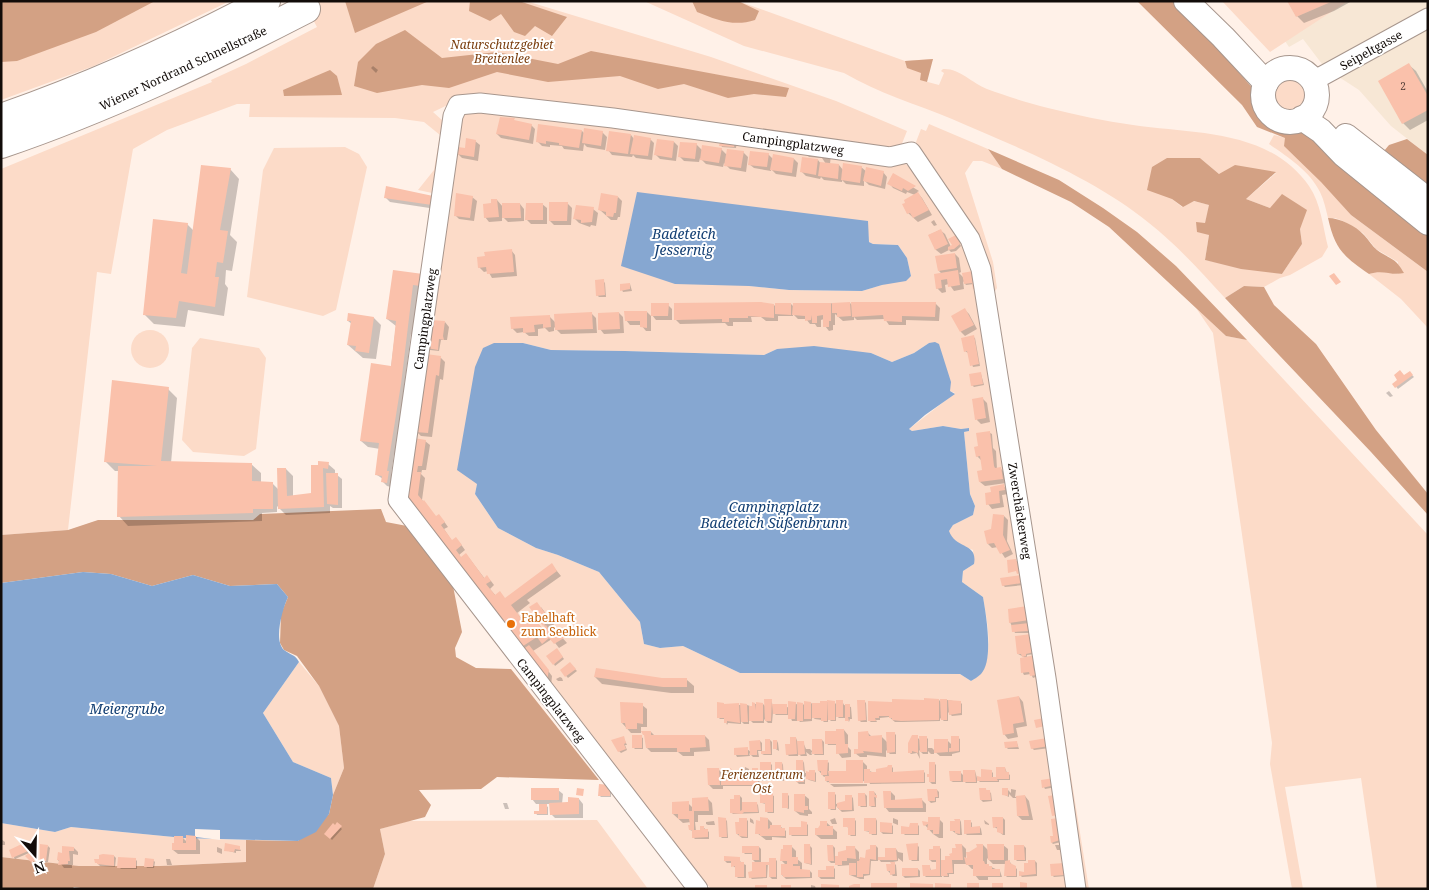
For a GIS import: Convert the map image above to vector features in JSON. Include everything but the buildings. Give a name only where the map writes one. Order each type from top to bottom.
[{"type":"highway","name":"Wiener Nordrand Schnellstraße","points":[[1,118],[134,66],[212,30],[266,1]]},
{"type":"highway","name":"Wiener Nordrand Schnellstraße","points":[[1,144],[138,92],[229,49],[306,9]]},
{"type":"main road","points":[[1186,1],[1270,78]]},
{"type":"main road","points":[[1210,1],[1270,78]]},
{"type":"main road","points":[[1283,69],[1301,70],[1313,82],[1316,94],[1308,112],[1294,121],[1286,121],[1271,114],[1266,107],[1263,100],[1270,78],[1283,69]]},
{"type":"main road","points":[[1308,112],[1356,144],[1428,200]]},
{"type":"main road","points":[[1308,112],[1321,132],[1344,155],[1428,223]]},
{"type":"street","name":"Seipeltgasse","points":[[1313,82],[1428,18]]},
{"type":"street","name":"Campingplatzweg","points":[[698,889],[398,500],[453,116],[458,105],[480,103],[613,118],[890,156],[911,152]]},
{"type":"street","name":"Zwerchäckerweg","points":[[911,152],[970,239],[982,269],[1076,889]]},
{"type":"shaded area","points":[[1,1],[155,1],[96,32],[17,61],[1,62]]},
{"type":"shaded area","points":[[345,1],[429,1],[355,33]]},
{"type":"shaded area","points":[[470,1],[519,1],[567,17],[552,36],[535,26],[525,36],[514,32],[501,14],[490,21],[469,11]]},
{"type":"shaded area","points":[[692,1],[738,1],[759,11],[755,20],[740,23],[726,22],[697,12]]},
{"type":"shaded area","points":[[1137,1],[1176,1],[1256,92],[1258,107],[1266,119],[1275,126],[1285,130],[1298,129],[1428,232],[1428,272],[1351,215],[1284,146],[1285,138],[1257,127],[1242,105]]},
{"type":"shaded area","points":[[1258,1],[1428,1],[1428,155],[1391,126],[1359,90],[1325,68],[1303,39],[1289,47]]},
{"type":"shaded area","points":[[405,30],[442,58],[497,52],[558,64],[591,51],[789,88],[786,97],[754,94],[728,98],[684,84],[658,89],[620,76],[548,82],[497,72],[449,88],[422,85],[377,93],[354,86],[358,62],[376,44]]},
{"type":"shaded area","points":[[933,59],[927,82],[920,80],[921,73],[907,68],[905,61]]},
{"type":"shaded area","points":[[330,70],[337,76],[342,95],[284,96],[283,90]]},
{"type":"shaded area","points":[[1407,139],[1428,155],[1428,187],[1384,151],[1389,145]]},
{"type":"shaded area","points":[[988,149],[1059,180],[1137,232],[1176,266],[1247,340],[1226,336],[1109,227],[1071,202],[1002,169]]},
{"type":"shaded area","points":[[1167,158],[1200,158],[1219,174],[1235,165],[1276,172],[1246,199],[1270,208],[1282,194],[1307,210],[1300,229],[1302,244],[1282,274],[1241,269],[1205,260],[1209,235],[1197,232],[1196,222],[1205,223],[1209,205],[1194,201],[1183,207],[1172,199],[1147,190],[1152,167]]},
{"type":"shaded area","points":[[1328,218],[1343,221],[1357,229],[1377,250],[1395,261],[1404,273],[1379,272],[1369,274],[1360,268],[1346,257],[1337,245]]},
{"type":"shaded area","points":[[1244,286],[1264,287],[1274,305],[1316,344],[1376,430],[1428,494],[1428,515],[1225,298]]},
{"type":"shaded area","points":[[381,509],[386,522],[407,526],[453,586],[462,632],[455,648],[456,657],[476,668],[511,669],[599,780],[497,777],[481,789],[419,790],[431,805],[425,817],[380,829],[385,854],[373,889],[87,889],[74,887],[72,889],[1,889],[1,857],[79,866],[160,866],[246,862],[246,840],[298,841],[329,814],[333,795],[344,768],[339,726],[319,686],[297,656],[284,650],[280,643],[281,614],[288,597],[277,584],[230,586],[193,575],[152,586],[111,574],[83,572],[1,583],[1,535],[68,530],[98,520],[253,520],[260,514]]},
{"type":"green space","points":[[1,1],[230,1],[94,66],[1,100]]},
{"type":"green space","name":"Naturschutzgebiet Breitenlee","points":[[303,1],[526,1],[711,57],[836,101],[907,131],[901,146],[889,150],[458,100],[433,112],[443,121],[437,194],[418,190],[434,170],[440,135],[424,122],[395,118],[249,117],[250,104],[237,104],[167,130],[133,149],[111,274],[97,272],[68,530],[1,535],[1,169],[212,82],[211,80],[317,27]]},
{"type":"green space","points":[[644,1],[738,1],[905,61],[933,59],[924,81],[939,85],[944,73],[941,71],[949,69],[960,73],[987,89],[1048,108],[1090,118],[1205,133],[1252,144],[1273,154],[1292,167],[1309,186],[1319,208],[1328,247],[1322,257],[1290,275],[1264,287],[1244,286],[1225,298],[1159,231],[1127,207],[1080,178],[1002,141],[884,92],[844,73],[744,46]],"holes":[[[1200,158],[1219,174],[1276,173],[1246,199],[1270,208],[1300,229],[1302,244],[1282,274],[1205,260],[1209,235],[1196,223],[1205,223],[1210,205],[1193,201],[1182,207],[1172,199]]]},
{"type":"green space","points":[[1222,1],[1287,1],[1296,17],[1333,1],[1348,1],[1270,52]]},
{"type":"green space","points":[[1290,76],[1304,81],[1309,95],[1304,109],[1290,114],[1276,109],[1271,95],[1276,81]]},
{"type":"green space","name":"Ferienzentrum Ost","points":[[484,111],[901,161],[922,176],[967,246],[977,273],[1068,889],[711,889],[652,821],[405,496],[463,113]],"holes":[[[867,221],[869,242],[873,244],[898,245],[907,258],[911,276],[862,291],[789,290],[749,286]],[[523,343],[551,350],[764,355],[777,349],[871,353],[892,362],[914,353],[929,343],[950,391],[955,393],[909,429],[912,431],[943,426],[961,429],[969,428],[969,431],[964,432],[970,494],[975,506],[973,515],[953,525],[948,531],[955,540],[973,550],[974,564],[963,571],[962,582],[983,597],[988,644],[988,653],[983,671],[971,681],[960,674],[740,673],[683,646],[660,648],[644,644],[640,622],[599,572],[536,548],[498,528],[475,494]]]},
{"type":"green space","points":[[929,124],[988,149],[1002,169],[982,161],[973,161],[965,173],[993,262],[997,288],[994,293],[1089,889],[1081,889],[988,272],[918,151],[916,142],[921,129],[926,131]]},
{"type":"green space","points":[[1274,135],[1286,138],[1351,215],[1428,272],[1428,328],[1401,299],[1369,274],[1378,271],[1398,274],[1398,262],[1376,249],[1363,233],[1343,221],[1328,218],[1316,184],[1298,165],[1269,144]]},
{"type":"green space","points":[[345,147],[359,154],[367,167],[336,310],[323,316],[247,297],[263,170],[274,148]]},
{"type":"green space","points":[[1196,308],[1226,336],[1247,340],[1428,535],[1428,889],[1377,889],[1361,778],[1285,787],[1303,889],[1292,889],[1270,764],[1272,743],[1213,333]]},
{"type":"green space","points":[[150,330],[164,335],[169,349],[164,363],[150,368],[136,363],[131,349],[136,335]]},
{"type":"green space","points":[[200,338],[259,348],[266,358],[256,449],[244,456],[193,452],[182,440],[192,348]]},
{"type":"green space","points":[[299,662],[319,686],[339,726],[344,768],[333,795],[331,778],[293,762],[263,713]]},
{"type":"green space","points":[[597,820],[648,889],[373,889],[385,854],[380,829],[408,821]]},
{"type":"green space","points":[[1,823],[55,832],[71,827],[184,838],[246,840],[246,862],[160,866],[79,866],[1,857]]},
{"type":"water","name":"Badeteich Jessernig","points":[[637,192],[868,221],[869,242],[873,244],[898,245],[907,258],[911,276],[906,281],[862,291],[789,290],[749,286],[675,284],[621,266]]},
{"type":"water","name":"Campingplatz Badeteich Süßenbrunn","points":[[935,342],[939,344],[951,382],[950,391],[955,394],[909,429],[912,431],[943,426],[961,429],[969,428],[969,431],[964,432],[970,494],[975,506],[973,515],[953,525],[949,531],[956,541],[973,552],[974,564],[963,571],[962,582],[983,597],[986,614],[988,648],[985,668],[981,674],[971,681],[960,674],[740,673],[683,646],[660,648],[644,644],[640,622],[599,572],[536,548],[498,528],[475,494],[477,484],[457,470],[475,367],[483,348],[494,343],[523,343],[551,350],[764,355],[777,349],[814,346],[871,353],[892,362],[914,353],[929,343]]},
{"type":"water","name":"Meiergrube","points":[[83,572],[111,574],[152,586],[193,575],[230,586],[277,584],[288,597],[280,624],[279,639],[284,650],[294,656],[299,662],[263,713],[293,762],[331,778],[333,795],[329,814],[316,832],[298,841],[184,838],[71,827],[55,832],[1,823],[1,583]]},
{"type":"pier","points":[[195,829],[220,830],[220,840],[196,837]]},
{"type":"place","name":"Fabelhaft zum Seeblick","points":[[511,624]]}]
